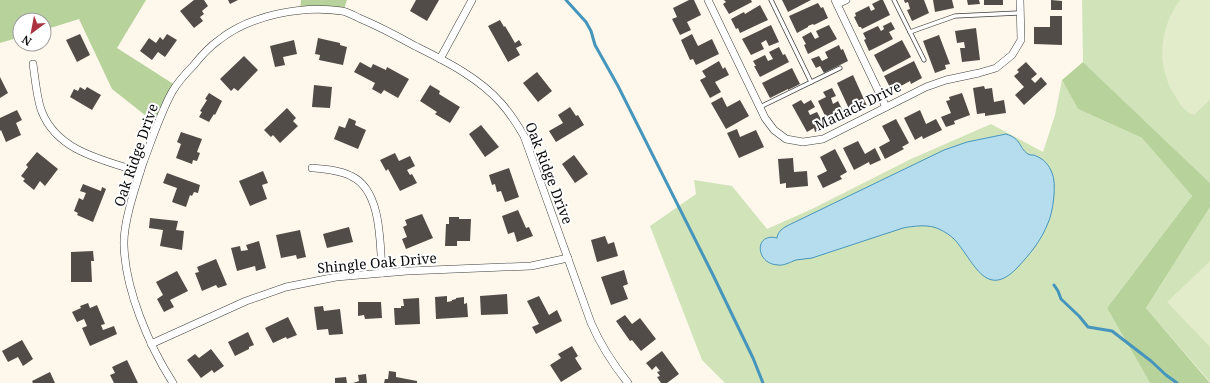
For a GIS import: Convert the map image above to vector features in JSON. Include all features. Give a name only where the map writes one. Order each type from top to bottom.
[{"type":"street","points":[[440,59],[472,0]]},
{"type":"street","name":"Matlack Drive","points":[[708,0],[765,118],[774,130],[786,139],[803,142],[823,139],[926,87],[946,80],[996,68],[1012,55],[1021,40],[1020,0]]},
{"type":"street","points":[[846,0],[836,2],[886,106]]},
{"type":"street","name":"Oak Ridge Drive","points":[[173,383],[165,371],[138,312],[126,266],[124,247],[124,232],[140,172],[157,125],[176,86],[204,53],[220,39],[241,26],[275,15],[298,10],[330,10],[344,12],[374,24],[453,66],[480,84],[500,102],[512,117],[524,136],[591,323],[600,344],[628,383]]},
{"type":"street","points":[[33,64],[41,111],[50,127],[73,148],[86,154],[140,172]]},
{"type":"street","points":[[312,168],[331,170],[351,176],[363,185],[369,193],[374,203],[382,273]]},
{"type":"street","name":"Shingle Oak Drive","points":[[152,344],[246,301],[286,287],[336,277],[382,273],[531,266],[568,258]]},
{"type":"lane","points":[[771,0],[811,82]]},
{"type":"lane","points":[[894,0],[924,60]]},
{"type":"lane","points":[[910,32],[956,16],[1020,13]]},
{"type":"lane","points":[[760,106],[840,68]]},
{"type":"green space","points":[[0,0],[146,0],[117,48],[175,85],[155,123],[112,89],[79,19],[52,27],[52,12],[12,12],[12,39],[0,43]]},
{"type":"green space","points":[[301,0],[347,0],[342,15],[300,12]]},
{"type":"green space","points":[[1082,0],[1210,0],[1210,183],[1083,62]]},
{"type":"green space","points":[[1180,0],[1210,0],[1210,100],[1194,115],[1185,110],[1175,96],[1165,72],[1163,60],[1162,47],[1164,35],[1173,11]]},
{"type":"green space","points":[[1083,62],[1210,183],[1210,207],[1146,308],[1210,383],[1150,383],[1107,308],[1192,196],[1142,138],[1078,109],[1062,80]]},
{"type":"green space","points":[[1062,80],[1078,109],[1142,138],[1192,196],[1107,308],[1150,383],[725,383],[702,360],[650,226],[696,194],[694,180],[732,186],[767,229],[812,209],[911,159],[991,124],[1043,152],[1055,115]]},
{"type":"green space","points":[[1210,207],[1210,382],[1146,308]]},
{"type":"green space","points":[[1210,261],[1210,347],[1167,302]]},
{"type":"water","points":[[1006,134],[1015,138],[1028,154],[1039,157],[1048,165],[1053,178],[1054,191],[1050,218],[1042,236],[1026,258],[1006,277],[996,280],[988,279],[974,266],[961,247],[952,238],[935,227],[926,226],[903,228],[812,258],[796,260],[787,264],[778,265],[765,260],[760,249],[761,244],[769,237],[777,238],[779,232],[783,228],[944,150],[967,142]]},
{"type":"building","points":[[194,0],[204,0],[208,6],[202,11],[204,14],[200,17],[203,21],[194,28],[180,11]]},
{"type":"building","points":[[228,0],[238,0],[230,4]]},
{"type":"building","points":[[416,0],[439,0],[427,21],[410,11]]},
{"type":"building","points":[[689,0],[694,0],[701,15],[687,22],[691,30],[680,35],[672,19],[677,17],[673,8]]},
{"type":"building","points":[[724,0],[751,0],[752,2],[729,14],[723,4],[726,2]]},
{"type":"building","points":[[782,0],[811,0],[788,12]]},
{"type":"building","points":[[883,0],[890,15],[862,29],[859,27],[854,17],[856,16],[855,13],[869,6],[871,11],[875,9],[872,4]]},
{"type":"building","points":[[904,0],[924,0],[929,13],[912,21],[907,10],[910,9],[908,2],[905,3]]},
{"type":"building","points":[[933,0],[952,0],[954,8],[935,12]]},
{"type":"building","points":[[967,0],[979,0],[980,4],[968,5]]},
{"type":"building","points":[[984,0],[1003,0],[1003,5],[984,5]]},
{"type":"building","points":[[1051,0],[1062,1],[1062,10],[1051,10]]},
{"type":"building","points":[[818,3],[821,8],[823,7],[828,18],[814,25],[808,26],[797,33],[789,16]]},
{"type":"building","points":[[760,5],[768,20],[740,33],[738,28],[736,29],[731,19],[744,12],[745,14]]},
{"type":"building","points":[[1050,16],[1062,16],[1062,45],[1034,44],[1034,27],[1050,27]]},
{"type":"building","points":[[500,20],[515,43],[519,40],[522,45],[516,48],[520,55],[508,62],[488,26]]},
{"type":"building","points":[[891,22],[895,29],[889,32],[893,39],[869,51],[864,40],[866,39],[863,33],[878,26],[881,31],[884,29],[883,26]]},
{"type":"building","points":[[771,25],[779,42],[769,46],[766,40],[761,43],[764,49],[751,55],[742,39]]},
{"type":"building","points":[[829,25],[837,39],[808,54],[804,45],[806,44],[802,37],[811,32],[815,39],[819,37],[816,31]]},
{"type":"building","points":[[976,28],[980,60],[962,62],[960,48],[965,48],[964,42],[957,43],[955,31]]},
{"type":"building","points":[[80,34],[90,55],[77,62],[66,40]]},
{"type":"building","points":[[167,34],[177,40],[165,57],[158,52],[152,60],[140,51],[149,38],[156,43],[160,37],[163,40]]},
{"type":"building","points":[[692,34],[698,46],[712,39],[719,54],[696,65],[693,59],[690,60],[681,40]]},
{"type":"building","points":[[939,35],[950,64],[945,65],[946,69],[935,73],[923,41]]},
{"type":"building","points":[[318,38],[340,43],[340,45],[347,47],[343,65],[319,60],[320,55],[315,54]]},
{"type":"building","points":[[294,40],[297,54],[283,57],[285,65],[275,67],[270,46]]},
{"type":"building","points":[[902,40],[911,57],[883,72],[874,55]]},
{"type":"building","points":[[839,45],[841,50],[843,49],[848,61],[824,73],[820,66],[816,68],[811,59],[819,56],[822,61],[828,58],[825,52]]},
{"type":"building","points":[[779,47],[789,62],[760,77],[753,61],[765,55],[768,61],[773,59],[769,52]]},
{"type":"building","points":[[244,56],[258,70],[238,91],[234,88],[231,91],[220,79]]},
{"type":"building","points":[[719,61],[723,69],[725,67],[729,75],[715,82],[721,92],[710,98],[700,80],[706,77],[702,71]]},
{"type":"building","points":[[914,61],[922,78],[911,84],[910,81],[892,91],[884,76]]},
{"type":"building","points":[[360,62],[371,68],[373,64],[386,70],[387,67],[409,79],[398,98],[384,90],[381,94],[372,89],[375,83],[354,72]]},
{"type":"building","points":[[1026,62],[1037,74],[1031,79],[1035,83],[1041,77],[1047,84],[1024,105],[1015,95],[1024,87],[1014,76],[1019,72],[1017,70]]},
{"type":"building","points":[[792,68],[800,84],[770,98],[762,83]]},
{"type":"building","points":[[537,72],[552,91],[538,102],[523,83]]},
{"type":"building","points":[[853,75],[867,106],[851,113],[837,83]]},
{"type":"building","points":[[0,77],[8,93],[0,98]]},
{"type":"building","points":[[314,85],[332,87],[330,108],[312,107]]},
{"type":"building","points":[[430,85],[440,91],[439,94],[460,107],[450,123],[435,114],[437,112],[420,101]]},
{"type":"building","points":[[984,86],[985,89],[992,88],[994,102],[1004,100],[1006,113],[985,116],[985,113],[977,114],[973,88]]},
{"type":"building","points":[[80,87],[85,90],[87,87],[101,95],[92,110],[70,97],[74,89],[78,91]]},
{"type":"building","points":[[832,88],[836,96],[831,98],[833,104],[838,101],[844,113],[841,115],[842,118],[833,122],[832,120],[828,122],[818,101],[826,97],[823,92]]},
{"type":"building","points":[[209,93],[222,101],[215,115],[214,114],[209,122],[199,117],[202,112],[200,111],[207,100],[205,99]]},
{"type":"building","points":[[962,93],[970,115],[954,121],[955,124],[946,127],[941,117],[951,113],[946,101],[950,100],[949,97]]},
{"type":"building","points":[[722,97],[727,107],[740,100],[749,116],[726,129],[711,103]]},
{"type":"building","points":[[801,100],[804,104],[811,100],[815,107],[808,111],[810,115],[817,112],[825,127],[815,132],[814,128],[807,132],[792,105]]},
{"type":"building","points":[[570,107],[576,116],[578,115],[584,125],[556,142],[549,131],[563,123],[558,115]]},
{"type":"building","points":[[287,108],[296,118],[293,121],[298,126],[280,143],[273,135],[271,137],[264,130]]},
{"type":"building","points":[[17,110],[22,120],[16,123],[21,135],[6,142],[1,130],[0,131],[0,118]]},
{"type":"building","points":[[920,110],[926,124],[936,119],[942,130],[923,139],[922,136],[915,140],[904,118]]},
{"type":"building","points":[[349,118],[356,121],[355,125],[366,130],[358,149],[334,139],[339,126],[345,128]]},
{"type":"building","points":[[896,119],[909,143],[902,147],[904,149],[885,159],[879,147],[890,141],[882,126]]},
{"type":"building","points":[[481,125],[499,147],[485,157],[469,134]]},
{"type":"building","points":[[737,129],[740,137],[756,130],[764,147],[739,158],[727,133]]},
{"type":"building","points":[[181,132],[202,139],[197,152],[200,153],[197,161],[193,160],[192,164],[176,158],[181,144],[177,142]]},
{"type":"building","points":[[858,141],[865,154],[875,148],[881,160],[870,165],[869,162],[854,170],[843,148]]},
{"type":"building","points":[[835,149],[847,172],[840,176],[842,179],[823,188],[817,176],[827,171],[820,157]]},
{"type":"building","points":[[37,152],[58,169],[45,186],[40,181],[34,190],[23,181],[25,179],[21,176],[28,167],[26,165]]},
{"type":"building","points":[[395,153],[399,161],[410,156],[415,166],[407,170],[410,175],[412,174],[417,183],[400,191],[388,169],[386,171],[380,160]]},
{"type":"building","points":[[574,155],[588,174],[575,183],[562,164]]},
{"type":"building","points":[[793,158],[794,172],[807,171],[808,186],[786,188],[786,183],[780,184],[778,159]]},
{"type":"building","points":[[509,168],[519,197],[505,202],[501,191],[497,192],[495,184],[492,185],[489,175]]},
{"type":"building","points":[[263,171],[268,183],[262,185],[267,199],[250,206],[239,181]]},
{"type":"building","points":[[167,173],[200,185],[198,193],[194,192],[192,196],[190,195],[186,207],[172,202],[177,188],[163,183]]},
{"type":"building","points":[[83,184],[101,191],[102,187],[106,189],[93,222],[77,215],[78,213],[74,211],[79,198],[83,200],[86,193],[80,191]]},
{"type":"building","points":[[518,210],[526,228],[529,227],[533,236],[517,242],[514,232],[508,234],[502,216]]},
{"type":"building","points":[[422,214],[433,238],[406,249],[402,239],[407,237],[403,227],[407,225],[405,220]]},
{"type":"building","points":[[449,217],[471,219],[470,241],[457,241],[457,246],[445,246],[446,224],[449,224]]},
{"type":"building","points":[[150,218],[178,221],[176,230],[184,231],[182,250],[160,246],[163,230],[149,228]]},
{"type":"building","points":[[349,227],[353,242],[327,248],[323,234]]},
{"type":"building","points":[[300,230],[306,257],[297,259],[296,255],[281,258],[276,235]]},
{"type":"building","points":[[605,236],[608,244],[614,242],[618,256],[597,262],[591,240]]},
{"type":"building","points":[[259,241],[266,268],[256,271],[255,266],[237,271],[231,248],[240,246],[241,251],[248,250],[246,245]]},
{"type":"building","points":[[93,251],[94,261],[91,261],[92,282],[71,282],[71,252]]},
{"type":"building","points":[[216,259],[227,285],[218,288],[216,285],[202,291],[195,273],[199,272],[197,267]]},
{"type":"building","points":[[624,270],[628,284],[623,286],[628,299],[611,305],[601,277]]},
{"type":"building","points":[[177,271],[188,291],[170,300],[174,307],[164,312],[157,299],[163,295],[156,282]]},
{"type":"building","points":[[507,294],[508,314],[481,315],[480,296]]},
{"type":"building","points":[[447,296],[447,302],[456,298],[464,297],[464,304],[467,303],[468,317],[436,319],[435,297]]},
{"type":"building","points":[[539,296],[549,315],[557,310],[562,321],[536,334],[532,327],[539,324],[527,301]]},
{"type":"building","points":[[419,298],[420,324],[395,325],[394,308],[401,308],[401,306],[404,306],[403,299]]},
{"type":"building","points":[[358,302],[381,302],[382,318],[365,319],[364,315],[358,316]]},
{"type":"building","points":[[88,303],[90,308],[97,305],[105,324],[101,325],[103,330],[114,326],[117,334],[90,346],[82,328],[87,326],[84,319],[77,322],[72,312],[81,308],[80,306]]},
{"type":"building","points":[[323,306],[324,311],[340,309],[343,334],[329,335],[328,329],[317,330],[314,307]]},
{"type":"building","points":[[625,315],[632,324],[640,318],[656,339],[641,351],[632,340],[630,341],[616,321]]},
{"type":"building","points":[[288,317],[297,335],[287,339],[286,337],[273,343],[265,328]]},
{"type":"building","points":[[248,332],[254,345],[235,356],[228,342]]},
{"type":"building","points":[[22,340],[33,359],[23,366],[18,357],[8,362],[2,351]]},
{"type":"building","points":[[572,346],[578,356],[575,358],[582,369],[561,382],[550,365],[561,358],[558,354]]},
{"type":"building","points":[[211,349],[224,366],[214,373],[212,370],[201,378],[187,360],[195,354],[199,358]]},
{"type":"building","points":[[662,351],[679,374],[667,383],[661,383],[657,377],[660,376],[657,372],[660,371],[656,366],[652,370],[646,363]]},
{"type":"building","points":[[127,360],[138,383],[114,383],[110,375],[115,373],[112,367]]},
{"type":"building","points":[[389,371],[396,372],[396,377],[417,381],[417,383],[384,383],[385,379],[388,379]]},
{"type":"building","points":[[50,372],[55,383],[33,383],[32,381]]},
{"type":"building","points":[[366,374],[367,383],[353,383],[359,381],[358,375]]},
{"type":"building","points":[[346,377],[347,383],[335,383],[335,378]]},
{"type":"waterway","points":[[566,0],[586,22],[591,31],[595,45],[618,86],[713,275],[753,358],[763,383]]},
{"type":"waterway","points":[[1054,285],[1061,299],[1088,327],[1112,331],[1177,383]]}]
